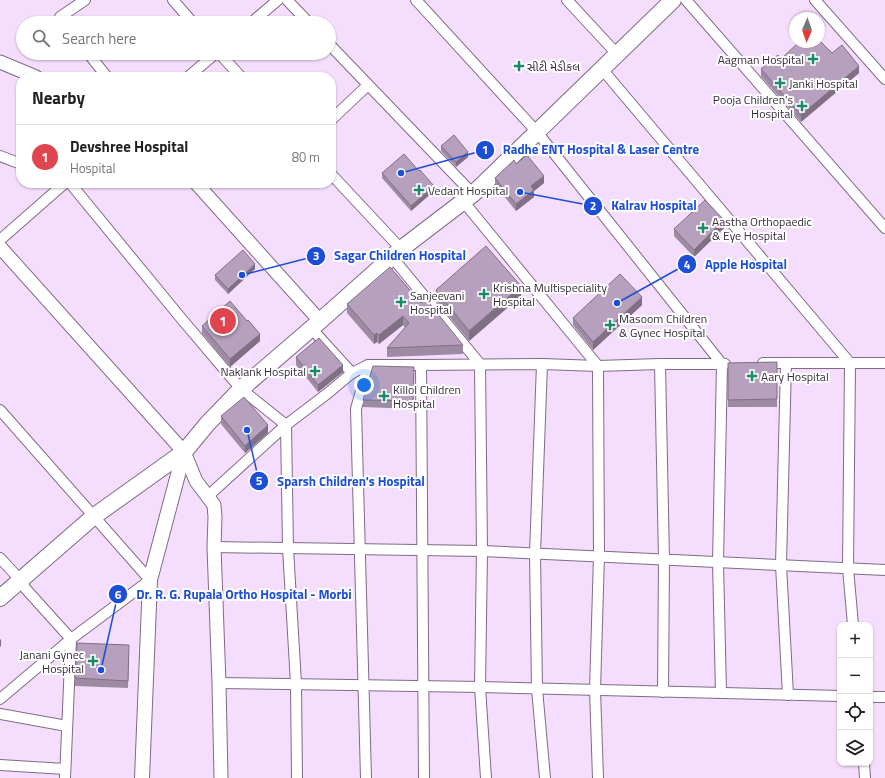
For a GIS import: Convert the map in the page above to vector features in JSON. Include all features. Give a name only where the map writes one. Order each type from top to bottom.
[{"type":"main road","points":[[0,598],[93,517],[184,452],[208,423],[241,389],[397,253],[468,198],[672,0]]},
{"type":"main road","points":[[142,778],[150,580],[184,452]]},
{"type":"street","points":[[61,16],[84,0]]},
{"type":"street","points":[[173,0],[187,16]]},
{"type":"street","points":[[259,16],[278,0]]},
{"type":"street","points":[[287,0],[302,16]]},
{"type":"street","points":[[416,0],[537,132],[722,364],[718,562],[721,693]]},
{"type":"street","points":[[567,0],[617,54]]},
{"type":"street","points":[[686,0],[885,228]]},
{"type":"street","points":[[815,0],[885,79]]},
{"type":"street","points":[[336,51],[368,85],[468,198],[598,366],[599,556],[595,690],[598,778]]},
{"type":"street","points":[[94,60],[103,72]]},
{"type":"street","points":[[194,72],[209,60]]},
{"type":"street","points":[[224,60],[236,72]]},
{"type":"street","points":[[0,62],[24,72]]},
{"type":"street","points":[[602,69],[850,363],[848,568],[853,622]]},
{"type":"street","points":[[336,115],[368,85]]},
{"type":"street","points":[[0,156],[16,162]]},
{"type":"street","points":[[336,180],[397,253],[480,364],[482,551],[480,687],[486,778]]},
{"type":"street","points":[[0,240],[60,188]]},
{"type":"street","points":[[74,188],[180,318],[241,389],[286,425]]},
{"type":"street","points":[[200,188],[315,325],[352,373]]},
{"type":"street","points":[[0,247],[184,452],[196,481],[214,505],[221,778]]},
{"type":"street","points":[[750,363],[885,363]]},
{"type":"street","points":[[786,363],[781,565],[788,695]]},
{"type":"street","points":[[208,496],[286,425],[352,373],[368,365],[542,364],[598,366],[736,364]]},
{"type":"street","points":[[542,364],[535,554],[537,689],[545,778]]},
{"type":"street","points":[[660,364],[664,560],[663,692]]},
{"type":"street","points":[[366,778],[356,409],[368,365]]},
{"type":"street","points":[[421,365],[424,778]]},
{"type":"street","points":[[0,410],[150,580],[71,639],[0,699]]},
{"type":"street","points":[[286,425],[288,548],[296,684],[297,778]]},
{"type":"street","points":[[214,547],[482,551],[885,570]]},
{"type":"street","points":[[0,558],[71,639],[65,774],[0,765]]},
{"type":"street","points":[[219,683],[480,687],[837,696]]},
{"type":"street","points":[[873,697],[885,697]]},
{"type":"street","points":[[0,714],[67,726]]},
{"type":"street","points":[[864,766],[866,778]]},
{"type":"building","points":[[842,45],[859,66],[801,115],[761,69],[778,55],[781,59],[793,48],[825,48],[825,46],[832,53]]},
{"type":"building","points":[[454,135],[468,152],[456,162],[441,146]]},
{"type":"building","points":[[404,154],[434,186],[411,206],[382,173]]},
{"type":"building","points":[[527,155],[544,176],[531,186],[534,190],[516,204],[495,178],[514,160],[516,164]]},
{"type":"building","points":[[705,200],[724,220],[694,250],[674,229]]},
{"type":"building","points":[[486,246],[521,286],[469,331],[436,290]]},
{"type":"building","points":[[243,250],[255,264],[228,289],[215,275]]},
{"type":"building","points":[[390,267],[421,303],[426,299],[463,345],[387,348],[409,323],[403,316],[379,335],[377,333],[374,335],[347,304]]},
{"type":"building","points":[[620,274],[642,297],[593,342],[573,318]]},
{"type":"building","points":[[230,301],[260,334],[230,359],[202,326]]},
{"type":"building","points":[[319,338],[343,365],[318,385],[296,357]]},
{"type":"building","points":[[777,362],[777,399],[728,400],[728,363]]},
{"type":"building","points":[[373,366],[414,367],[413,401],[363,400]]},
{"type":"building","points":[[244,397],[268,425],[245,446],[221,416]]},
{"type":"building","points":[[77,643],[129,645],[128,681],[75,678]]},
{"type":"place","name":"Aagman Hospital","points":[[813,59]]},
{"type":"place","name":"સીટી મેડીકલ","points":[[519,66]]},
{"type":"place","name":"Janki Hospital","points":[[780,83]]},
{"type":"place","name":"Pooja Children's Hospital","points":[[802,106]]},
{"type":"place","name":"Radhe ENT Hospital & Laser Centre","points":[[401,173]]},
{"type":"place","name":"Vedant Hospital","points":[[419,190]]},
{"type":"place","name":"Kalrav Hospital","points":[[520,192]]},
{"type":"place","name":"Aastha Orthopaedic & Eye Hospital","points":[[703,228]]},
{"type":"place","name":"Sagar Children Hospital","points":[[242,275]]},
{"type":"place","name":"Krishna Multispeciality Hospital","points":[[484,294]]},
{"type":"place","name":"Sanjeevani Hospital","points":[[401,302]]},
{"type":"place","name":"Apple Hospital","points":[[617,303]]},
{"type":"place","name":"Devshree Hospital","points":[[223,321]]},
{"type":"place","name":"Masoom Children & Gynec Hospital","points":[[610,325]]},
{"type":"place","name":"Naklank Hospital","points":[[315,371]]},
{"type":"place","name":"Aary Hospital","points":[[752,376]]},
{"type":"place","name":"Killol Children Hospital","points":[[384,396]]},
{"type":"place","name":"Sparsh Children's Hospital","points":[[247,430]]},
{"type":"place","name":"Janani Gynec Hospital","points":[[93,661]]},
{"type":"place","name":"Dr. R. G. Rupala Ortho Hospital - Morbi","points":[[101,670]]}]
